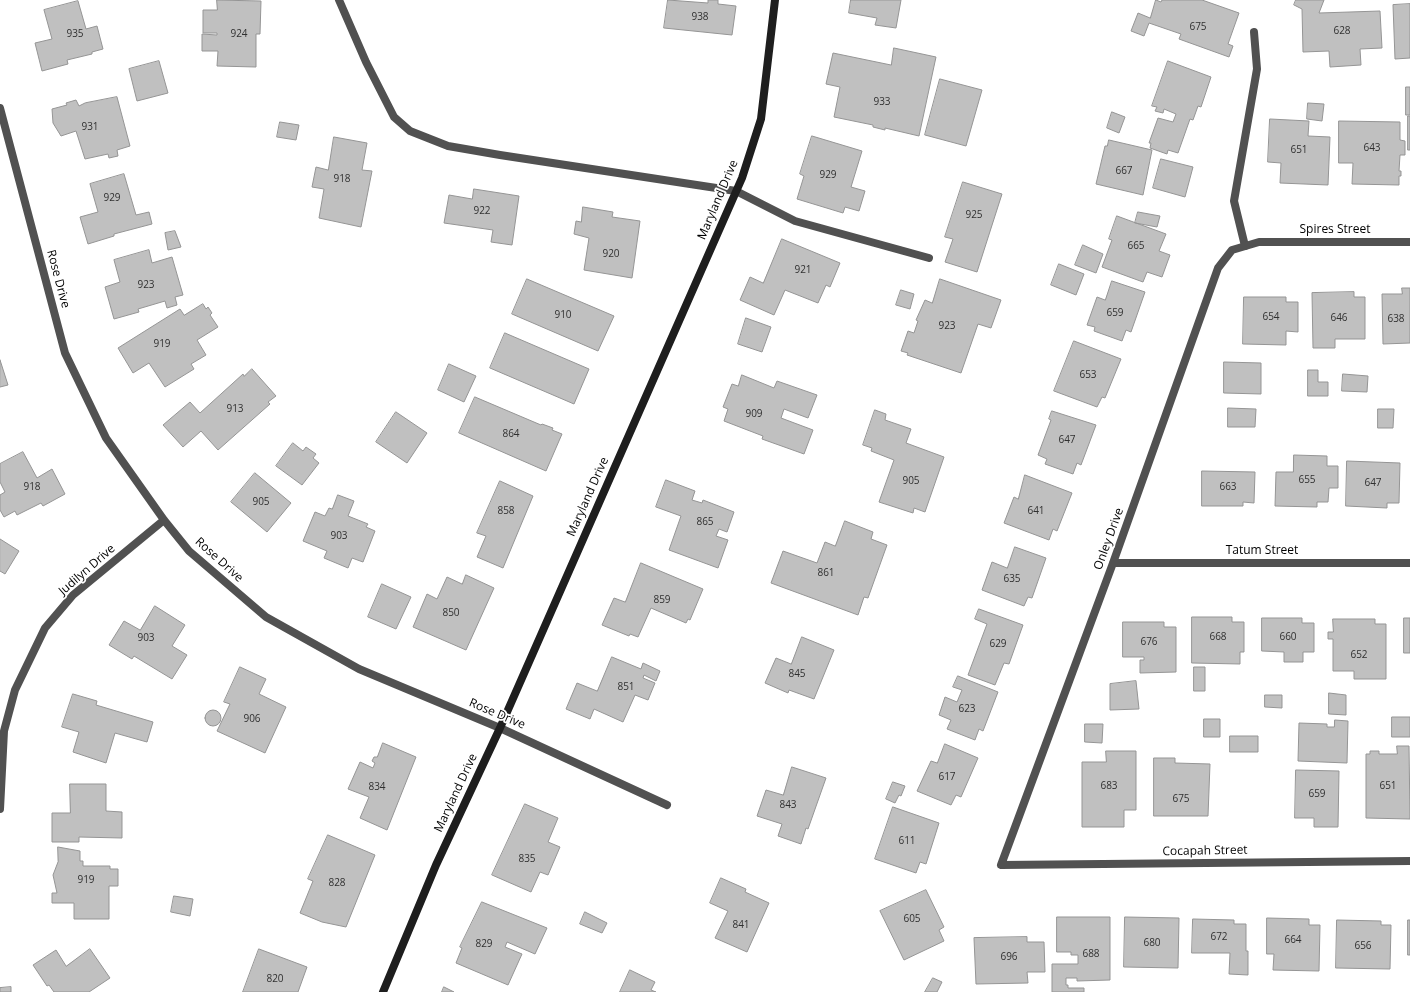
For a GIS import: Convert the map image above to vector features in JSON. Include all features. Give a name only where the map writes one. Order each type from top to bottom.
[{"type":"street","points":[[339,0],[366,62],[394,117],[410,131],[448,146],[736,191],[795,221],[929,258]]},
{"type":"street","name":"Maryland Drive","points":[[383,992],[436,865],[500,728],[736,191],[761,119],[775,0]]},
{"type":"street","points":[[1244,246],[1234,201],[1257,69],[1254,32]]},
{"type":"street","name":"Rose Drive","points":[[0,108],[65,353],[106,438],[164,520],[189,551],[266,617],[359,669],[500,728],[667,805]]},
{"type":"street","name":"Onley Drive","points":[[1001,865],[1113,563],[1218,268],[1232,250],[1259,242]]},
{"type":"street","name":"Spires Street","points":[[1259,242],[1410,242]]},
{"type":"street","name":"Judilyn Drive","points":[[0,809],[4,731],[15,690],[46,628],[73,595],[164,520]]},
{"type":"street","name":"Tatum Street","points":[[1113,563],[1410,563]]},
{"type":"street","name":"Cocapah Street","points":[[1001,865],[1410,861]]},
{"type":"building","points":[[217,0],[261,1],[260,34],[256,34],[256,67],[217,66],[218,51],[202,51],[202,34],[217,35],[217,33],[203,33],[203,10],[217,10]]},
{"type":"building","points":[[668,0],[708,3],[708,0],[718,0],[718,4],[736,6],[732,35],[664,28]]},
{"type":"building","points":[[851,0],[901,0],[896,28],[875,25],[877,18],[849,13]]},
{"type":"building","points":[[1156,0],[1161,2],[1162,0],[1202,0],[1239,13],[1228,44],[1233,46],[1229,57],[1179,39],[1181,34],[1149,23],[1144,36],[1131,31],[1138,13],[1150,18]]},
{"type":"building","points":[[1296,0],[1324,0],[1319,13],[1380,11],[1382,48],[1360,49],[1361,65],[1330,67],[1329,51],[1303,52],[1302,9],[1294,5]]},
{"type":"building","points":[[78,1],[86,29],[97,26],[103,49],[92,52],[92,54],[67,60],[68,64],[42,71],[35,43],[52,39],[44,10]]},
{"type":"building","points":[[1410,4],[1410,58],[1395,59],[1393,5]]},
{"type":"building","points":[[894,48],[936,57],[919,136],[885,128],[885,130],[873,127],[873,125],[834,117],[840,87],[826,84],[833,53],[891,65]]},
{"type":"building","points":[[159,61],[168,93],[137,101],[129,69]]},
{"type":"building","points":[[1168,61],[1211,77],[1201,107],[1198,106],[1193,120],[1190,119],[1178,153],[1168,150],[1167,154],[1150,148],[1151,143],[1149,143],[1158,118],[1173,122],[1176,114],[1164,109],[1163,113],[1155,111],[1157,107],[1152,106]]},
{"type":"building","points":[[940,79],[982,90],[966,146],[925,135]]},
{"type":"building","points":[[1406,87],[1410,87],[1410,115],[1406,115]]},
{"type":"building","points":[[117,97],[130,146],[117,150],[118,156],[109,158],[108,154],[85,159],[76,131],[61,136],[53,123],[52,109],[67,105],[66,103],[76,100],[79,106],[85,103]]},
{"type":"building","points":[[1308,103],[1324,104],[1322,121],[1307,119]]},
{"type":"building","points":[[1112,112],[1125,117],[1119,133],[1107,128]]},
{"type":"building","points":[[1408,116],[1410,116],[1410,150],[1408,150]]},
{"type":"building","points":[[1270,119],[1309,121],[1308,136],[1330,137],[1328,185],[1280,183],[1281,163],[1268,162]]},
{"type":"building","points":[[1339,121],[1400,122],[1400,140],[1405,141],[1405,155],[1400,155],[1399,171],[1401,171],[1401,176],[1399,176],[1399,185],[1352,184],[1353,163],[1339,163]]},
{"type":"building","points":[[280,122],[299,125],[296,140],[277,137]]},
{"type":"building","points":[[812,136],[862,151],[851,187],[865,191],[859,211],[845,207],[843,213],[797,199],[804,176],[800,174]]},
{"type":"building","points":[[334,137],[367,143],[362,170],[372,171],[361,227],[319,218],[324,189],[312,187],[316,167],[328,170]]},
{"type":"building","points":[[1109,140],[1152,150],[1143,195],[1096,184],[1105,146],[1107,146]]},
{"type":"building","points":[[1161,159],[1193,167],[1185,197],[1153,188]]},
{"type":"building","points":[[124,174],[136,215],[149,212],[152,224],[114,234],[114,236],[88,244],[80,217],[98,212],[90,184]]},
{"type":"building","points":[[963,182],[1002,194],[977,272],[945,262],[953,239],[945,237]]},
{"type":"building","points":[[474,189],[519,196],[512,245],[491,242],[493,230],[444,223],[449,195],[472,199]]},
{"type":"building","points":[[583,207],[613,212],[612,217],[640,221],[632,278],[584,270],[589,238],[574,234],[576,221],[581,222]]},
{"type":"building","points":[[1138,212],[1160,216],[1157,227],[1135,223]]},
{"type":"building","points":[[1117,216],[1166,234],[1159,251],[1170,255],[1162,277],[1147,272],[1143,282],[1102,267],[1112,240],[1109,239]]},
{"type":"building","points":[[175,231],[181,247],[168,250],[165,233]]},
{"type":"building","points":[[782,239],[840,263],[830,287],[826,285],[818,303],[785,290],[774,315],[740,300],[750,277],[763,283]]},
{"type":"building","points":[[1083,245],[1103,254],[1096,273],[1075,265]]},
{"type":"building","points":[[149,250],[152,263],[172,257],[183,295],[175,297],[177,305],[167,308],[165,301],[138,309],[139,312],[114,319],[105,287],[120,282],[114,260]]},
{"type":"building","points":[[1059,264],[1084,274],[1076,295],[1051,285]]},
{"type":"building","points":[[527,279],[614,316],[598,351],[512,314]]},
{"type":"building","points":[[940,279],[1001,300],[991,328],[978,324],[961,373],[907,355],[908,353],[901,351],[908,331],[914,333],[918,321],[916,320],[925,300],[932,303]]},
{"type":"building","points":[[1112,281],[1145,292],[1131,332],[1126,330],[1122,341],[1094,331],[1095,327],[1087,325],[1097,297],[1105,300]]},
{"type":"building","points":[[1402,288],[1410,288],[1410,343],[1383,344],[1382,294],[1402,294]]},
{"type":"building","points":[[901,290],[914,294],[910,309],[896,305]]},
{"type":"building","points":[[1354,292],[1354,297],[1365,297],[1365,339],[1335,339],[1335,348],[1313,348],[1312,293]]},
{"type":"building","points":[[1244,297],[1286,297],[1286,302],[1298,302],[1298,332],[1286,331],[1286,345],[1243,344]]},
{"type":"building","points":[[203,304],[206,309],[208,307],[212,313],[210,315],[218,327],[197,340],[206,355],[191,364],[194,369],[165,387],[149,363],[133,373],[118,348],[180,309],[184,315]]},
{"type":"building","points":[[746,318],[771,327],[762,352],[738,344]]},
{"type":"building","points":[[505,333],[589,369],[574,404],[490,368]]},
{"type":"building","points":[[1074,341],[1121,359],[1105,398],[1102,397],[1097,407],[1054,391]]},
{"type":"building","points":[[0,360],[8,385],[0,387]]},
{"type":"building","points":[[1224,362],[1261,363],[1261,394],[1224,393]]},
{"type":"building","points":[[449,364],[476,376],[464,402],[438,390]]},
{"type":"building","points":[[252,369],[276,396],[268,402],[270,404],[218,450],[201,431],[183,447],[163,425],[190,402],[200,413],[243,374],[244,376]]},
{"type":"building","points":[[1308,370],[1318,370],[1318,382],[1328,382],[1328,396],[1308,396]]},
{"type":"building","points":[[1343,374],[1368,376],[1367,392],[1342,391]]},
{"type":"building","points":[[742,375],[774,388],[777,381],[817,395],[808,418],[784,409],[781,418],[813,430],[804,454],[762,439],[763,436],[724,421],[728,409],[723,407],[732,384],[738,386]]},
{"type":"building","points":[[475,397],[541,425],[542,424],[553,428],[552,430],[562,434],[546,471],[459,433]]},
{"type":"building","points":[[1228,408],[1256,409],[1255,427],[1228,427]]},
{"type":"building","points":[[1378,409],[1394,409],[1393,428],[1378,428]]},
{"type":"building","points":[[875,410],[886,414],[885,420],[911,429],[906,443],[944,457],[925,512],[914,508],[913,513],[879,502],[894,460],[871,451],[872,448],[863,445]]},
{"type":"building","points":[[1052,411],[1096,425],[1081,465],[1077,463],[1073,474],[1045,464],[1047,459],[1038,455],[1051,420],[1049,419]]},
{"type":"building","points":[[396,412],[427,433],[407,463],[376,442]]},
{"type":"building","points":[[293,443],[303,451],[306,447],[316,454],[313,458],[319,463],[302,485],[276,466]]},
{"type":"building","points":[[23,452],[37,478],[52,469],[65,494],[43,506],[41,503],[17,515],[15,511],[4,517],[0,510],[0,495],[5,492],[0,482],[0,464]]},
{"type":"building","points":[[1294,455],[1327,456],[1327,466],[1338,466],[1338,488],[1329,488],[1328,502],[1317,502],[1317,507],[1275,506],[1276,472],[1293,472]]},
{"type":"building","points":[[1347,461],[1400,463],[1399,503],[1387,503],[1387,508],[1346,506]]},
{"type":"building","points":[[1202,471],[1255,472],[1254,503],[1243,502],[1243,506],[1202,506]]},
{"type":"building","points":[[255,473],[291,503],[267,532],[231,502]]},
{"type":"building","points":[[1025,475],[1072,493],[1057,531],[1053,529],[1049,540],[1004,523],[1014,497],[1018,499]]},
{"type":"building","points":[[666,480],[695,491],[692,500],[702,503],[703,500],[734,512],[727,532],[719,529],[716,536],[728,540],[718,568],[669,550],[681,516],[656,507]]},
{"type":"building","points":[[500,481],[533,496],[503,568],[477,557],[486,536],[477,533]]},
{"type":"building","points":[[338,495],[354,501],[348,516],[368,524],[366,527],[375,531],[363,562],[352,558],[348,568],[324,558],[327,551],[303,541],[315,512],[325,516],[329,508],[332,509]]},
{"type":"building","points":[[845,521],[873,532],[871,539],[887,545],[868,598],[864,597],[858,615],[771,583],[783,551],[817,563],[825,542],[835,546]]},
{"type":"building","points":[[0,539],[19,551],[5,574],[0,571]]},
{"type":"building","points":[[1015,547],[1046,558],[1032,598],[1028,597],[1024,606],[982,590],[992,562],[1007,568]]},
{"type":"building","points":[[641,563],[703,589],[690,620],[688,619],[686,623],[651,608],[638,637],[630,634],[629,636],[602,625],[614,598],[625,602]]},
{"type":"building","points":[[466,575],[494,588],[466,650],[413,627],[427,594],[437,599],[447,577],[462,584]]},
{"type":"building","points":[[382,584],[411,597],[396,629],[368,617]]},
{"type":"building","points":[[155,606],[185,625],[172,646],[187,655],[172,679],[134,656],[132,659],[109,645],[124,621],[140,630]]},
{"type":"building","points":[[979,609],[1023,625],[1009,664],[1004,663],[995,685],[968,675],[987,624],[975,619]]},
{"type":"building","points":[[1192,617],[1232,617],[1232,622],[1244,622],[1244,652],[1240,652],[1240,664],[1192,663]]},
{"type":"building","points":[[1262,618],[1302,618],[1302,623],[1314,623],[1314,652],[1303,652],[1303,662],[1284,662],[1284,652],[1262,651]]},
{"type":"building","points":[[1404,618],[1410,618],[1410,653],[1404,653]]},
{"type":"building","points":[[1333,619],[1375,619],[1375,624],[1386,624],[1386,679],[1354,679],[1354,671],[1333,671],[1333,639],[1328,639],[1328,632],[1333,632]]},
{"type":"building","points":[[1123,622],[1164,622],[1164,627],[1176,627],[1176,672],[1140,673],[1140,660],[1144,660],[1144,657],[1123,657]]},
{"type":"building","points":[[802,637],[834,650],[814,699],[789,690],[788,693],[765,683],[776,658],[791,664]]},
{"type":"building","points":[[612,657],[641,669],[643,663],[660,671],[656,681],[644,675],[643,678],[655,683],[648,700],[635,695],[623,722],[594,709],[590,719],[566,709],[577,683],[597,691]]},
{"type":"building","points":[[240,667],[266,679],[259,694],[286,707],[265,753],[217,731],[230,704],[224,702]]},
{"type":"building","points":[[1194,667],[1205,667],[1205,691],[1194,691]]},
{"type":"building","points":[[958,676],[998,692],[983,731],[979,729],[975,740],[947,729],[951,720],[939,715],[945,697],[957,702],[962,690],[953,687]]},
{"type":"building","points":[[1136,681],[1139,709],[1110,710],[1110,684]]},
{"type":"building","points":[[1329,693],[1346,695],[1346,715],[1329,714]]},
{"type":"building","points":[[73,694],[97,701],[96,705],[153,722],[147,742],[115,733],[106,763],[73,752],[79,732],[62,727]]},
{"type":"building","points":[[1265,695],[1282,695],[1282,708],[1265,707]]},
{"type":"building","points":[[210,710],[216,710],[221,715],[219,724],[216,726],[210,726],[205,721],[205,715]]},
{"type":"building","points":[[1392,717],[1410,717],[1410,737],[1392,737]]},
{"type":"building","points":[[1204,719],[1220,719],[1220,737],[1204,737]]},
{"type":"building","points":[[1335,720],[1348,721],[1347,763],[1298,761],[1299,723],[1327,724],[1327,727],[1334,727]]},
{"type":"building","points":[[1085,724],[1103,724],[1102,743],[1085,742]]},
{"type":"building","points":[[1230,736],[1258,736],[1258,752],[1230,752]]},
{"type":"building","points":[[383,743],[416,757],[387,830],[360,818],[369,797],[348,789],[360,762],[373,768],[375,763],[372,761],[374,757],[377,757]]},
{"type":"building","points":[[945,744],[978,758],[961,797],[956,795],[951,805],[917,791],[931,761],[937,763]]},
{"type":"building","points":[[1397,746],[1409,746],[1410,819],[1366,818],[1366,754],[1370,754],[1370,751],[1379,751],[1379,754],[1397,754]]},
{"type":"building","points":[[1106,751],[1136,751],[1136,810],[1124,810],[1124,827],[1082,827],[1082,762],[1106,762]]},
{"type":"building","points":[[1154,758],[1175,758],[1175,763],[1210,764],[1208,816],[1154,816]]},
{"type":"building","points":[[792,767],[826,778],[808,829],[806,828],[801,844],[778,836],[782,824],[757,816],[766,790],[783,795]]},
{"type":"building","points":[[1296,770],[1339,771],[1338,827],[1314,827],[1314,818],[1295,818]]},
{"type":"building","points":[[893,782],[905,786],[901,796],[899,795],[895,803],[886,799]]},
{"type":"building","points":[[70,784],[106,784],[106,811],[122,812],[122,838],[79,837],[79,842],[52,842],[52,813],[70,813]]},
{"type":"building","points":[[525,804],[558,818],[548,842],[560,847],[548,875],[540,872],[531,892],[492,875]]},
{"type":"building","points":[[893,807],[939,823],[926,864],[920,862],[916,873],[875,859]]},
{"type":"building","points":[[328,835],[375,855],[346,927],[322,922],[300,913],[313,881],[308,879]]},
{"type":"building","points":[[58,847],[80,851],[80,861],[83,861],[83,866],[110,866],[110,869],[118,869],[118,886],[109,886],[109,919],[74,919],[74,903],[52,903],[52,893],[57,893],[53,875],[58,862]]},
{"type":"building","points":[[721,878],[746,889],[745,892],[769,903],[747,952],[715,938],[728,911],[710,903]]},
{"type":"building","points":[[926,890],[944,927],[939,930],[944,941],[904,960],[880,911]]},
{"type":"building","points":[[174,896],[193,899],[190,916],[171,912]]},
{"type":"building","points":[[482,902],[547,928],[535,954],[507,942],[505,947],[522,954],[508,985],[456,963],[462,948],[460,947]]},
{"type":"building","points":[[585,912],[607,923],[602,933],[580,924]]},
{"type":"building","points":[[1057,917],[1110,917],[1110,980],[1077,981],[1077,978],[1066,978],[1066,985],[1068,985],[1068,988],[1084,988],[1084,992],[1052,992],[1052,964],[1078,964],[1078,955],[1071,955],[1071,952],[1057,952]]},
{"type":"building","points":[[1125,917],[1179,918],[1178,968],[1124,967]]},
{"type":"building","points":[[1267,918],[1309,919],[1309,925],[1320,925],[1319,971],[1273,970],[1274,954],[1267,954]]},
{"type":"building","points":[[1193,919],[1234,920],[1234,924],[1246,924],[1248,975],[1229,974],[1230,953],[1192,953]]},
{"type":"building","points":[[1337,920],[1381,921],[1381,925],[1391,925],[1390,969],[1336,968]]},
{"type":"building","points":[[1408,920],[1410,920],[1410,955],[1408,955]]},
{"type":"building","points":[[1027,937],[1027,942],[1044,942],[1045,972],[1027,972],[1028,983],[976,984],[974,938]]},
{"type":"building","points":[[90,949],[110,978],[89,992],[54,992],[49,985],[47,986],[33,965],[56,950],[66,966]]},
{"type":"building","points":[[259,949],[307,967],[298,992],[243,992]]},
{"type":"building","points":[[630,970],[655,982],[651,990],[656,992],[620,992]]},
{"type":"building","points":[[933,978],[942,982],[937,992],[925,992]]},
{"type":"building","points":[[11,987],[11,992],[0,992],[0,988]]},
{"type":"building","points":[[444,987],[454,992],[442,992]]}]
